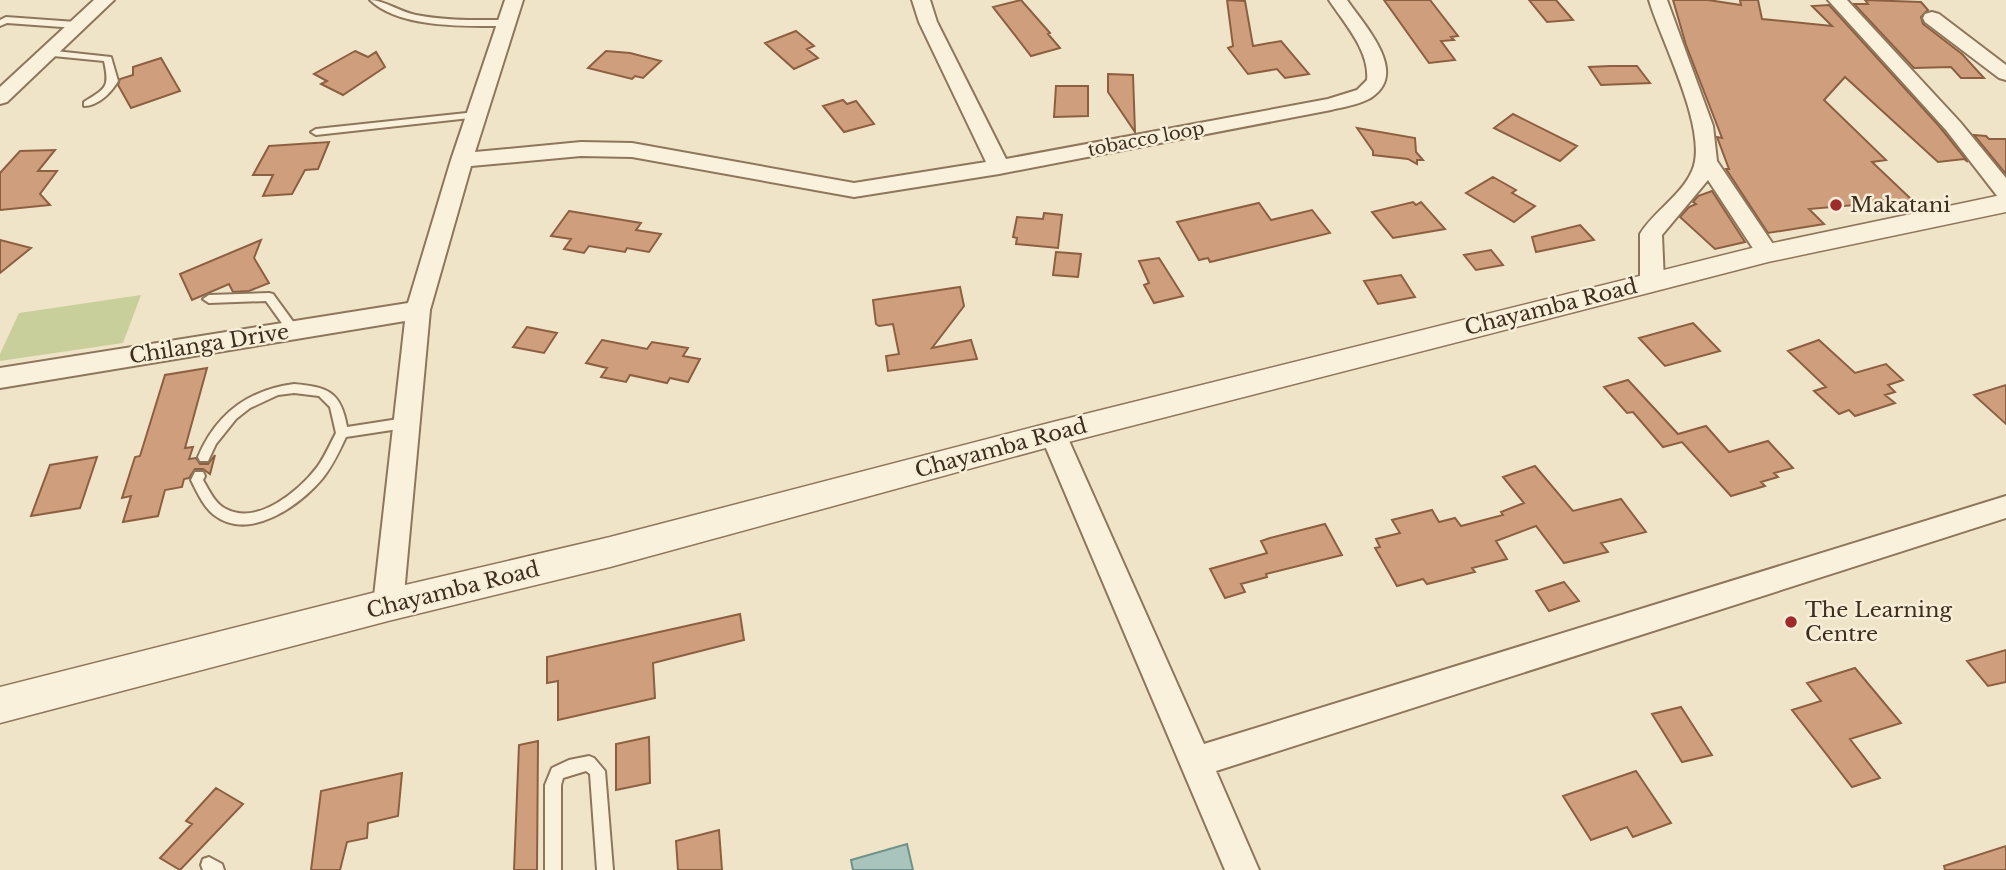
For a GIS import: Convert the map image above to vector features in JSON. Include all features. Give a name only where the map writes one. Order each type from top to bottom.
[{"type":"street","points":[[0,98],[104,0]]},
{"type":"street","points":[[921,0],[928,22],[999,167]]},
{"type":"street","name":"tobacco loop","points":[[462,160],[581,149],[632,150],[854,190],[999,167],[1331,104],[1364,94],[1377,82],[1378,68],[1338,0]]},
{"type":"street","points":[[1652,282],[1651,234],[1696,181],[1706,161],[1706,142],[1696,103],[1658,0]]},
{"type":"street","points":[[1837,0],[1953,126],[2006,192]]},
{"type":"street","points":[[388,605],[418,310],[462,160],[511,11]]},
{"type":"street","points":[[1932,18],[2006,74]]},
{"type":"street","points":[[1706,161],[1768,253]]},
{"type":"street","name":"Chayamba Road","points":[[0,705],[388,605],[610,552],[1053,433],[1652,282],[1768,253],[2006,203]]},
{"type":"street","name":"Chilanga Drive","points":[[0,378],[418,310]]},
{"type":"street","points":[[1053,433],[1242,870]]},
{"type":"street","points":[[1196,762],[2006,506]]},
{"type":"lane","points":[[374,0],[379,6],[417,18],[467,23],[511,11]]},
{"type":"lane","points":[[0,23],[6,20],[76,25]]},
{"type":"lane","points":[[46,54],[108,59],[113,81],[108,90],[87,104]]},
{"type":"lane","points":[[316,132],[476,115]]},
{"type":"lane","points":[[209,299],[269,298],[293,330]]},
{"type":"lane","points":[[199,476],[197,480],[209,501],[223,514],[245,518],[273,512],[299,495],[320,473],[342,433],[338,410],[324,393],[297,387],[260,396],[239,409],[221,426],[207,446],[204,457]]},
{"type":"lane","points":[[342,433],[405,423]]},
{"type":"lane","points":[[553,870],[552,785],[557,773],[569,767],[589,764],[597,771],[605,870]]},
{"type":"green space","points":[[141,295],[123,343],[0,361],[0,354],[19,313]]},
{"type":"water","points":[[907,844],[913,870],[853,870],[851,860]]},
{"type":"building","points":[[1021,0],[1060,48],[1031,56],[993,7]]},
{"type":"building","points":[[1227,0],[1245,1],[1253,46],[1281,41],[1309,74],[1285,78],[1277,69],[1248,74],[1228,48],[1233,46]]},
{"type":"building","points":[[1384,0],[1430,0],[1458,36],[1451,37],[1454,40],[1441,41],[1455,60],[1429,63]]},
{"type":"building","points":[[1529,0],[1556,0],[1573,20],[1547,22]]},
{"type":"building","points":[[1673,0],[1708,0],[1741,5],[1740,0],[1758,0],[1762,19],[1832,26],[1812,6],[1829,5],[1939,126],[1968,162],[1964,159],[1938,162],[1845,77],[1824,100],[1886,160],[1872,162],[1912,200],[1809,209],[1824,224],[1768,233],[1726,169],[1729,169],[1717,137],[1722,138],[1686,45]]},
{"type":"building","points":[[1865,0],[1921,2],[1928,10],[1921,17],[1923,24],[1962,54],[1984,78],[1961,78],[1951,67],[1914,68],[1854,4],[1868,4]]},
{"type":"building","points":[[796,31],[814,46],[807,49],[818,58],[794,69],[765,43]]},
{"type":"building","points":[[355,51],[368,57],[376,52],[385,67],[343,95],[321,84],[327,81],[314,74]]},
{"type":"building","points":[[606,51],[630,53],[661,61],[643,78],[635,76],[632,79],[588,68]]},
{"type":"building","points":[[161,58],[180,91],[131,108],[118,85],[120,79],[133,75],[133,67]]},
{"type":"building","points":[[1637,66],[1650,83],[1601,85],[1589,67]]},
{"type":"building","points":[[1108,74],[1133,75],[1135,132],[1108,92]]},
{"type":"building","points":[[1056,86],[1088,86],[1088,116],[1054,117]]},
{"type":"building","points":[[843,100],[847,104],[856,101],[874,124],[844,132],[823,106]]},
{"type":"building","points":[[1513,114],[1577,146],[1560,161],[1494,128]]},
{"type":"building","points":[[1357,128],[1415,138],[1416,152],[1423,160],[1417,160],[1417,164],[1408,159],[1373,155]]},
{"type":"building","points":[[1974,135],[1986,136],[1989,139],[2006,139],[2006,174]]},
{"type":"building","points":[[329,142],[318,169],[305,170],[292,194],[263,196],[273,175],[253,175],[269,146]]},
{"type":"building","points":[[55,150],[38,171],[57,171],[40,194],[50,205],[0,210],[0,173],[20,151]]},
{"type":"building","points":[[1493,177],[1516,190],[1512,193],[1535,206],[1514,222],[1466,193]]},
{"type":"building","points":[[1712,191],[1745,242],[1715,249],[1680,217],[1696,204],[1693,202],[1698,196]]},
{"type":"building","points":[[1413,202],[1416,205],[1421,202],[1445,229],[1393,238],[1372,212]]},
{"type":"building","points":[[1259,203],[1271,220],[1312,210],[1330,233],[1210,262],[1208,258],[1199,260],[1177,222]]},
{"type":"building","points":[[569,211],[641,223],[636,230],[661,234],[649,252],[627,248],[625,252],[589,246],[584,253],[564,249],[571,239],[551,236]]},
{"type":"building","points":[[1044,213],[1062,215],[1058,248],[1016,244],[1017,238],[1013,237],[1017,217],[1043,219]]},
{"type":"building","points":[[1580,225],[1594,240],[1536,252],[1532,237]]},
{"type":"building","points":[[0,240],[31,248],[0,273]]},
{"type":"building","points":[[261,240],[254,258],[269,283],[249,291],[233,292],[229,284],[192,300],[180,274]]},
{"type":"building","points":[[1491,250],[1503,265],[1476,270],[1464,255]]},
{"type":"building","points":[[1056,252],[1081,254],[1078,277],[1053,275]]},
{"type":"building","points":[[1159,258],[1183,296],[1154,303],[1144,285],[1149,283],[1139,261]]},
{"type":"building","points":[[1401,275],[1415,297],[1378,304],[1364,281]]},
{"type":"building","points":[[960,287],[964,306],[932,348],[971,340],[977,359],[888,371],[886,356],[899,354],[893,324],[876,324],[873,300]]},
{"type":"building","points":[[1693,323],[1720,351],[1665,366],[1639,338]]},
{"type":"building","points":[[527,327],[557,333],[544,353],[513,347]]},
{"type":"building","points":[[602,340],[647,349],[652,342],[688,348],[683,356],[700,359],[688,382],[670,378],[667,383],[630,375],[626,382],[601,377],[607,368],[586,363]]},
{"type":"building","points":[[1819,340],[1855,373],[1886,364],[1903,380],[1888,385],[1895,392],[1885,395],[1895,403],[1855,416],[1849,410],[1839,414],[1814,391],[1826,387],[1788,351]]},
{"type":"building","points":[[207,368],[185,448],[193,447],[189,459],[196,458],[200,464],[208,464],[215,455],[210,474],[203,469],[195,469],[189,478],[184,479],[182,487],[165,490],[158,516],[123,522],[131,496],[122,498],[135,457],[140,456],[165,375]]},
{"type":"building","points":[[1628,380],[1678,434],[1706,426],[1729,452],[1768,441],[1793,468],[1774,473],[1778,477],[1761,482],[1765,486],[1731,496],[1682,442],[1663,447],[1633,412],[1627,413],[1604,387]]},
{"type":"building","points":[[2006,385],[2006,424],[1974,395]]},
{"type":"building","points":[[97,457],[80,508],[31,516],[50,465]]},
{"type":"building","points":[[1535,466],[1573,511],[1621,499],[1646,532],[1601,543],[1608,552],[1564,563],[1536,526],[1496,541],[1507,559],[1472,568],[1475,572],[1427,584],[1423,579],[1397,586],[1375,548],[1380,547],[1376,539],[1400,533],[1392,520],[1432,510],[1439,522],[1455,518],[1461,526],[1503,515],[1501,512],[1524,503],[1503,477]]},
{"type":"building","points":[[1325,524],[1342,555],[1266,574],[1267,577],[1241,584],[1245,592],[1225,598],[1210,569],[1267,553],[1261,541]]},
{"type":"building","points":[[1564,582],[1579,601],[1549,611],[1536,591]]},
{"type":"building","points":[[740,614],[744,640],[653,663],[655,698],[558,720],[558,681],[547,683],[547,657]]},
{"type":"building","points":[[2006,650],[2006,682],[1988,686],[1967,661]]},
{"type":"building","points":[[1855,668],[1901,723],[1850,739],[1880,778],[1852,787],[1792,710],[1821,701],[1807,683]]},
{"type":"building","points":[[1681,707],[1712,755],[1682,762],[1652,714]]},
{"type":"building","points":[[649,737],[650,783],[616,790],[616,744]]},
{"type":"building","points":[[538,741],[537,870],[514,870],[519,745]]},
{"type":"building","points":[[1636,771],[1671,823],[1633,837],[1627,827],[1591,840],[1563,796]]},
{"type":"building","points":[[402,773],[398,816],[368,823],[367,838],[347,842],[340,870],[311,870],[321,791]]},
{"type":"building","points":[[216,788],[243,804],[180,870],[160,858],[192,824],[186,821]]},
{"type":"building","points":[[719,830],[722,870],[678,870],[676,841]]},
{"type":"building","points":[[2006,846],[2006,870],[1945,870],[1944,866]]},
{"type":"place","name":"Makatani","points":[[1836,205]]},
{"type":"place","name":"The Learning Centre","points":[[1791,622]]}]
